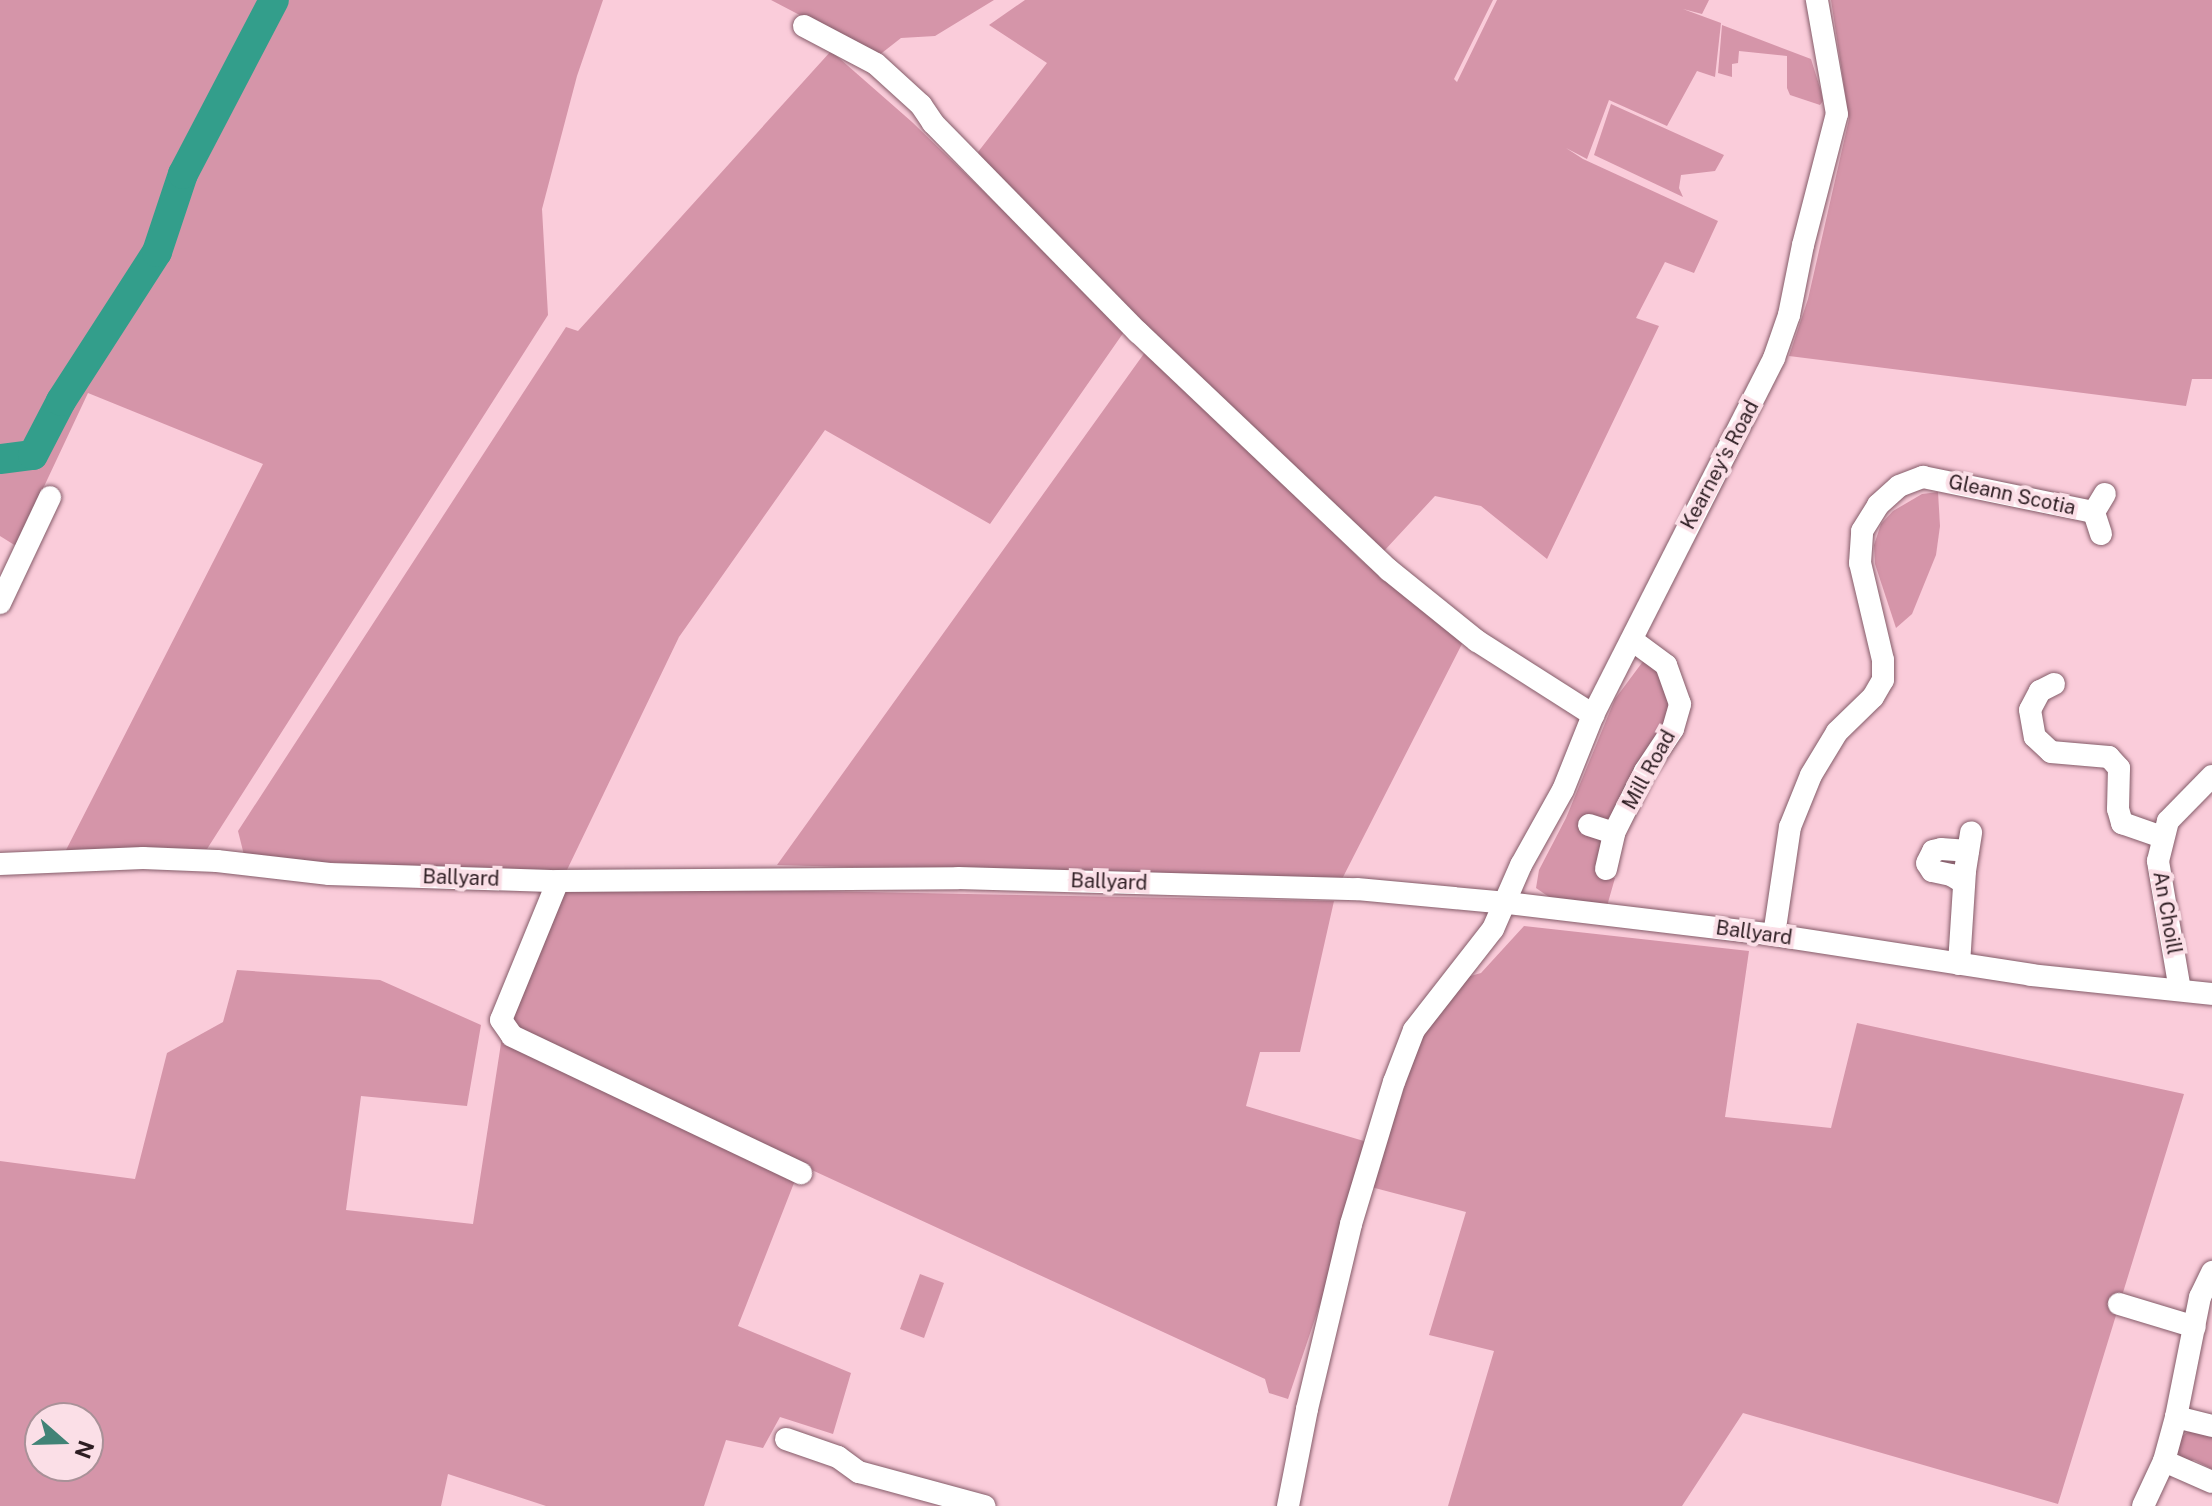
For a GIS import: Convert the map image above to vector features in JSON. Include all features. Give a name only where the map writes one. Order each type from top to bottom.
[{"type":"street","name":"Kearney's Road","points":[[1288,1506],[1307,1409],[1351,1224],[1394,1082],[1414,1030],[1493,929],[1507,903],[1521,865],[1563,790],[1593,715],[1683,533],[1755,400],[1789,315],[1837,114],[1817,0]]},
{"type":"street","points":[[804,26],[876,64],[921,105],[933,123],[1138,332],[1389,570],[1477,641],[1593,715]]},
{"type":"street","name":"Gleann Scotia","points":[[1774,935],[1790,827],[1811,775],[1837,732],[1873,697],[1883,680],[1884,667],[1860,563],[1862,531],[1878,505],[1899,486],[1923,477],[2100,513]]},
{"type":"street","points":[[0,603],[50,497]]},
{"type":"street","name":"Mill Road","points":[[1606,869],[1614,833],[1645,771],[1673,729],[1680,704],[1666,665],[1632,640]]},
{"type":"street","points":[[2054,684],[2040,691],[2030,710],[2035,737],[2051,752],[2109,757],[2119,768],[2118,809],[2122,823],[2162,837],[2168,821],[2212,776]]},
{"type":"street","points":[[1589,825],[1614,833]]},
{"type":"street","name":"An Choill","points":[[2162,837],[2158,861],[2180,990]]},
{"type":"street","points":[[1959,964],[1970,842],[1933,851],[1927,863],[1932,871],[1951,875],[1964,883]]},
{"type":"street","name":"Ballyard","points":[[0,864],[143,858],[217,861],[329,874],[558,881],[958,878],[1357,889],[1507,903],[1774,935],[1959,964],[2212,994]]},
{"type":"street","points":[[558,881],[501,1020],[512,1036],[801,1173]]},
{"type":"street","points":[[2143,1506],[2164,1461],[2200,1297],[2212,1272]]},
{"type":"street","points":[[2119,1304],[2195,1327]]},
{"type":"street","points":[[2176,1417],[2212,1426]]},
{"type":"street","points":[[786,1439],[838,1457],[859,1472],[984,1506]]},
{"type":"street","points":[[2164,1461],[2212,1482]]},
{"type":"shaded area","points":[[0,0],[603,0],[577,76],[542,209],[548,315],[207,849],[64,854],[263,464],[88,393],[16,546],[0,536]]},
{"type":"shaded area","points":[[771,0],[994,0],[935,36],[901,38],[878,56]]},
{"type":"shaded area","points":[[1025,0],[1493,0],[1454,79],[1457,82],[1497,0],[1709,0],[1702,14],[1683,9],[1721,23],[1715,77],[1697,71],[1667,126],[1609,100],[1587,159],[1566,148],[1583,159],[1718,221],[1694,273],[1665,262],[1636,318],[1659,326],[1547,559],[1481,506],[1435,496],[1384,551],[1206,385],[983,163],[978,152],[1047,63],[989,25]]},
{"type":"shaded area","points":[[1831,0],[2212,0],[2212,379],[2192,379],[2186,406],[1789,356],[1808,299],[1849,119]]},
{"type":"shaded area","points":[[1722,25],[1811,59],[1823,101],[1820,105],[1790,95],[1787,88],[1787,56],[1739,51],[1738,63],[1732,64],[1732,77],[1718,73]]},
{"type":"shaded area","points":[[831,51],[912,122],[1126,329],[990,524],[825,430],[679,637],[566,872],[245,859],[238,831],[566,327],[578,331]]},
{"type":"shaded area","points":[[1611,104],[1724,155],[1715,171],[1681,175],[1679,188],[1683,197],[1594,155]]},
{"type":"shaded area","points":[[1148,348],[1361,560],[1407,599],[1464,640],[1341,881],[777,865]]},
{"type":"shaded area","points":[[1938,492],[1940,526],[1936,555],[1912,614],[1896,628],[1875,564],[1874,545],[1881,524],[1893,511],[1922,494]]},
{"type":"shaded area","points":[[1644,660],[1669,685],[1669,714],[1613,817],[1607,822],[1585,819],[1581,834],[1601,840],[1604,846],[1601,876],[1615,878],[1607,906],[1552,899],[1536,888],[1539,870],[1566,818],[1615,699]]},
{"type":"shaded area","points":[[553,886],[1334,901],[1300,1052],[1260,1052],[1246,1106],[1374,1144],[1288,1399],[1269,1393],[1265,1379],[801,1165],[738,1326],[851,1373],[833,1434],[780,1417],[763,1448],[726,1440],[704,1506],[546,1506],[448,1474],[441,1506],[0,1506],[0,1161],[135,1179],[167,1053],[223,1022],[237,970],[380,980],[481,1025],[467,1106],[361,1096],[346,1210],[473,1224],[504,1024]]},
{"type":"shaded area","points":[[1524,926],[1749,951],[1725,1117],[1831,1128],[1857,1023],[2184,1094],[2058,1504],[1743,1413],[1682,1506],[1448,1506],[1494,1351],[1429,1335],[1466,1212],[1371,1187],[1423,1032],[1467,977],[1481,973]]},
{"type":"shaded area","points":[[920,1274],[944,1283],[924,1338],[900,1329]]},
{"type":"shaded area","points":[[2192,1429],[2212,1433],[2212,1469],[2194,1460],[2185,1463],[2177,1451],[2182,1436]]},
{"type":"waterway","points":[[0,459],[33,455],[61,401],[157,252],[183,174],[274,0]]}]
